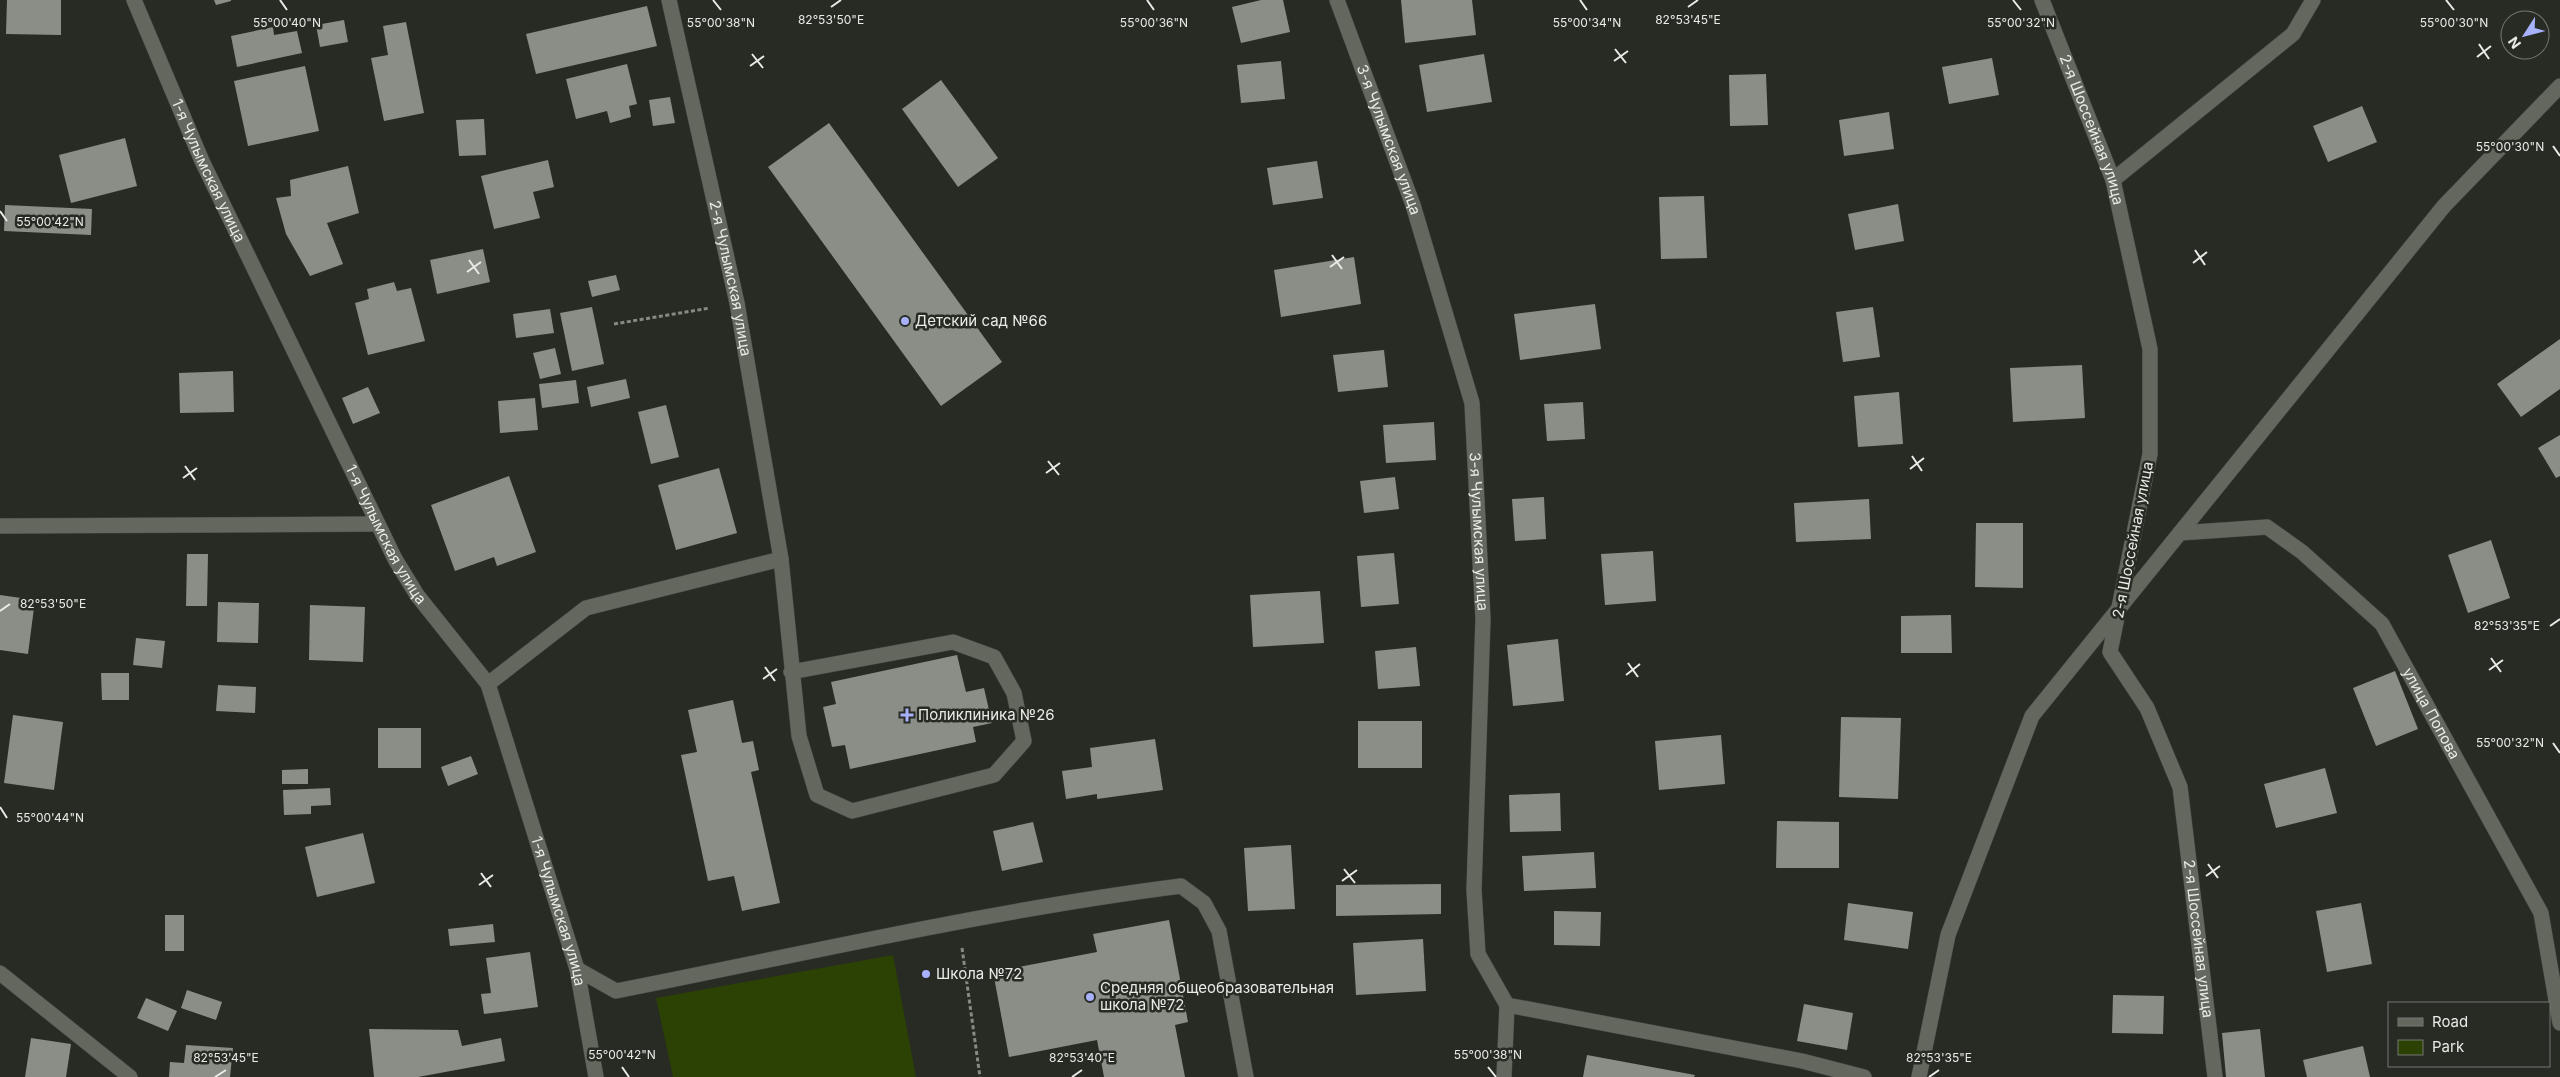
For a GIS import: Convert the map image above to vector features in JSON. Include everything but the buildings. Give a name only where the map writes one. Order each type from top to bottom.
[{"type":"street","name":"1-я Чулымская улица","points":[[134,0],[202,160],[377,524],[417,595],[488,684],[577,969],[596,1077]]},
{"type":"street","name":"2-я Чулымская улица","points":[[669,0],[737,303],[781,559],[791,672],[799,736],[817,795],[852,811],[994,776],[1024,741],[1014,693],[994,657],[953,642],[791,672]]},
{"type":"street","name":"3-я Чулымская улица","points":[[1336,0],[1413,205],[1472,403],[1484,619],[1474,900],[1478,954],[1507,1005]]},
{"type":"street","name":"2-я Шоссейная улица","points":[[2042,0],[2113,180],[2150,349],[2150,454],[2110,652],[2147,708],[2180,787],[2215,1077]]},
{"type":"street","points":[[2113,180],[2293,34],[2313,0]]},
{"type":"street","points":[[1919,1077],[1948,935],[2032,716],[2444,206],[2560,86]]},
{"type":"street","points":[[0,526],[377,524]]},
{"type":"street","name":"улица Попова","points":[[2180,533],[2267,527],[2302,552],[2382,624],[2541,913],[2560,1023]]},
{"type":"street","points":[[488,684],[586,608],[781,559]]},
{"type":"street","points":[[577,969],[616,991],[958,923],[1110,895],[1181,886],[1204,903],[1219,931],[1246,1077]]},
{"type":"street","points":[[0,974],[130,1077]]},
{"type":"street","points":[[1504,1077],[1507,1005],[1802,1061],[1864,1077]]},
{"type":"path","points":[[614,324],[737,303]]},
{"type":"path","points":[[958,923],[980,1077]]},
{"type":"green space","points":[[893,955],[916,1077],[673,1077],[656,998]]},
{"type":"place","name":"Детский сад №66","points":[[905,321]]},
{"type":"place","name":"Поликлиника №26","points":[[907,715]]},
{"type":"place","name":"Школа №72","points":[[926,974]]},
{"type":"place","name":"Средняя общеобразовательная школа №72","points":[[1090,997]]}]
